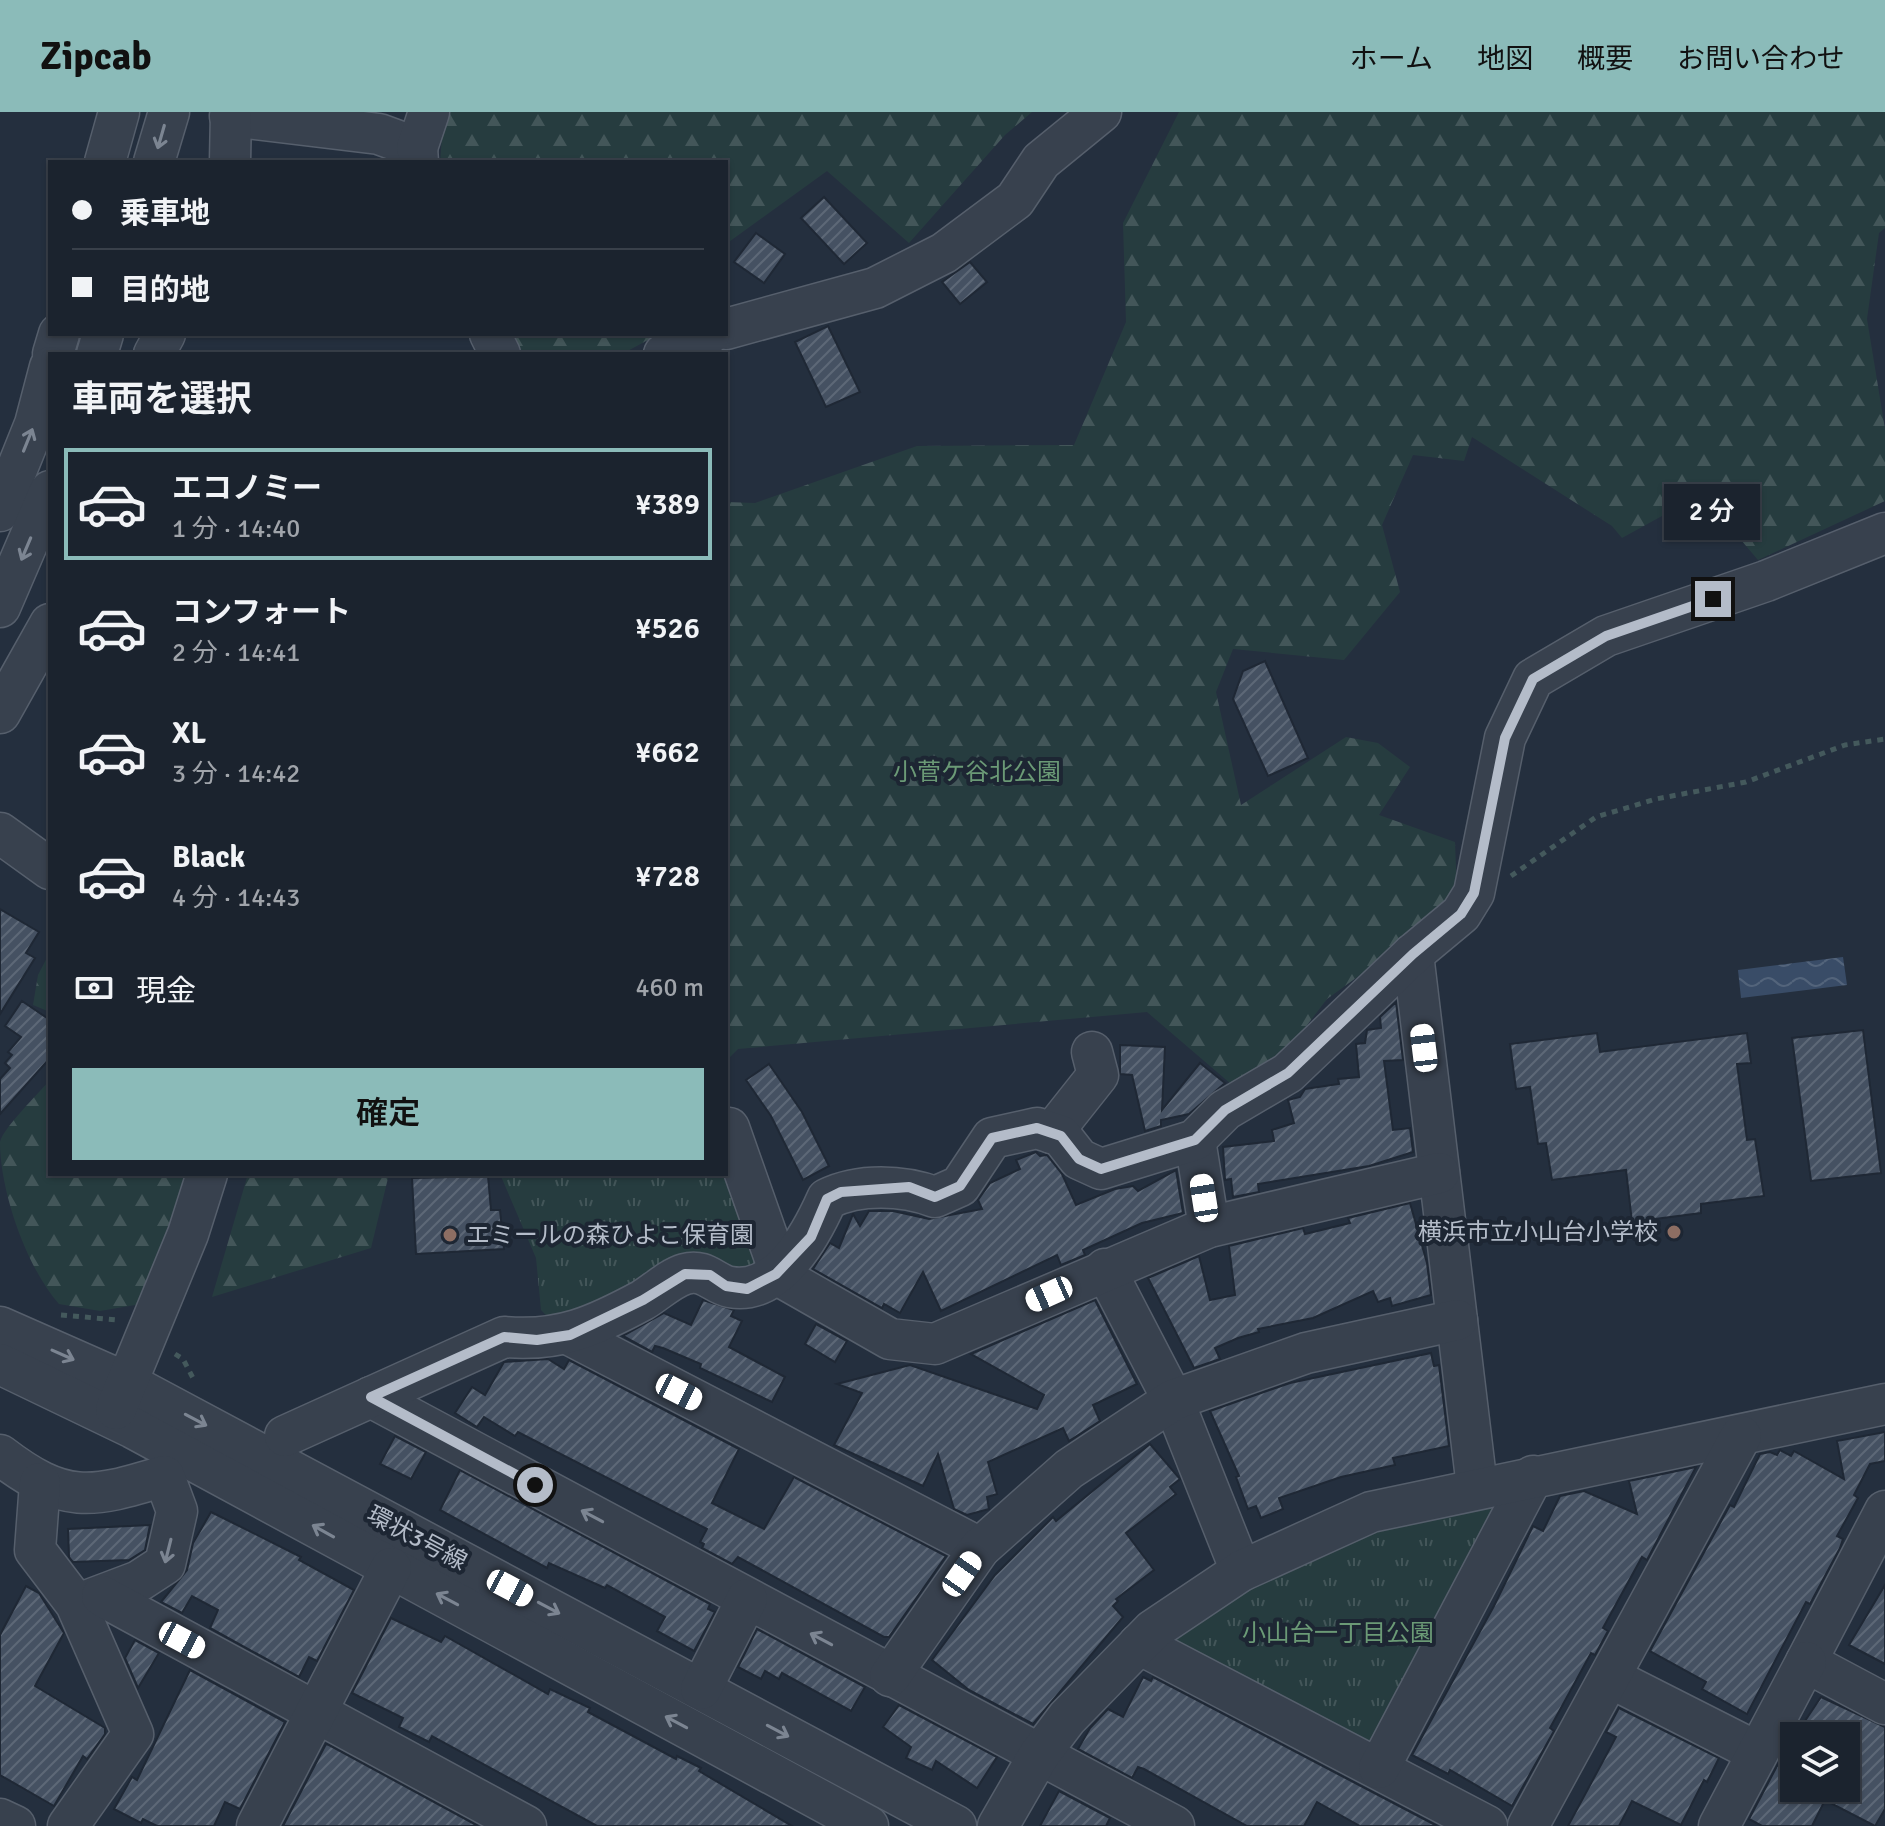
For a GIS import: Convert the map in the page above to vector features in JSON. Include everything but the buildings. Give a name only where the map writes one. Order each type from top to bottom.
[{"type":"street","points":[[106,160],[119,112]]},
{"type":"street","points":[[155,160],[169,112]]},
{"type":"street","points":[[728,328],[875,288],[944,253],[1015,200],[1041,161],[1101,112]]},
{"type":"street","points":[[230,160],[230,114],[421,141]]},
{"type":"street","points":[[667,352],[681,343],[703,336]]},
{"type":"street","points":[[0,511],[35,424],[48,375]]},
{"type":"street","points":[[0,607],[48,496]]},
{"type":"street","points":[[285,1436],[504,1337],[537,1340],[570,1335],[643,1300],[685,1274],[710,1275],[726,1286],[747,1289],[777,1272],[811,1237],[827,1199],[841,1192],[909,1187],[935,1197],[960,1186],[992,1138],[1037,1128],[1061,1136],[1079,1159],[1101,1169],[1195,1140],[1225,1110],[1288,1073],[1413,954],[1461,914],[1474,893],[1505,738],[1533,679],[1606,636],[1766,581],[1885,533]]},
{"type":"street","points":[[0,713],[48,628]]},
{"type":"street","points":[[0,833],[48,868]]},
{"type":"street","points":[[1413,954],[1477,1487]]},
{"type":"street","points":[[1052,1133],[1098,1075],[1092,1052]]},
{"type":"street","points":[[729,1128],[777,1272],[890,1339],[935,1344],[1209,1227],[1439,1173]]},
{"type":"street","points":[[1195,1140],[1209,1227]]},
{"type":"street","points":[[119,1400],[188,1234],[206,1176]]},
{"type":"street","points":[[1105,1269],[1173,1400],[1241,1571]]},
{"type":"street","points":[[890,1676],[980,1548],[1069,1469],[1173,1400],[1306,1353],[1457,1320]]},
{"type":"street","name":"環状3号線","points":[[0,1327],[391,1568],[868,1826]]},
{"type":"street","points":[[570,1335],[980,1548]]},
{"type":"street","name":"環状3号線","points":[[0,1364],[119,1400],[701,1689],[956,1826]]},
{"type":"street","points":[[371,1397],[1174,1826]]},
{"type":"street","points":[[998,1826],[1039,1755],[1067,1718],[1153,1630],[1241,1571],[1371,1512],[1477,1487],[1741,1436],[1885,1404]]},
{"type":"street","points":[[1528,1826],[1741,1436]]},
{"type":"street","points":[[0,1455],[40,1483],[69,1493],[109,1493],[164,1476],[177,1511],[165,1564],[139,1581],[89,1600]]},
{"type":"street","points":[[1379,1768],[1533,1476]]},
{"type":"street","points":[[40,1483],[35,1550],[89,1600],[317,1713],[526,1826]]},
{"type":"street","points":[[1719,1826],[1885,1511]]},
{"type":"street","points":[[257,1826],[391,1568]]},
{"type":"street","points":[[701,1689],[747,1599]]},
{"type":"street","points":[[68,1826],[133,1734],[89,1600]]},
{"type":"street","points":[[1139,1644],[1487,1826]]},
{"type":"street","points":[[1806,1662],[1885,1704]]},
{"type":"street","points":[[1611,1678],[1757,1752]]},
{"type":"street","points":[[0,1819],[15,1826]]},
{"type":"path","points":[[1474,893],[1519,872],[1596,817],[1656,799],[1746,782],[1845,745],[1885,739]]},
{"type":"green space","points":[[444,112],[1032,112],[1005,135],[909,243],[827,171],[728,243],[728,160],[440,160]]},
{"type":"green space","name":"小菅ケ谷北公園","points":[[1179,112],[1885,112],[1885,228],[1879,233],[1867,319],[1885,429],[1885,501],[1758,560],[1718,513],[1691,500],[1622,538],[1612,526],[1472,437],[1464,461],[1413,455],[1382,525],[1400,592],[1344,660],[1233,649],[1216,692],[1241,805],[1346,737],[1378,743],[1410,767],[1379,815],[1455,842],[1457,893],[1400,946],[1327,999],[1285,1054],[1231,1084],[1147,1012],[738,1049],[728,1059],[728,502],[755,503],[917,446],[1074,445],[1126,322],[1123,223]]},
{"type":"green space","points":[[500,336],[655,336],[626,352],[518,352],[505,347]]},
{"type":"green space","points":[[48,956],[48,1011],[33,1005],[38,975]]},
{"type":"green space","points":[[48,1082],[48,1176],[189,1176],[141,1304],[100,1311],[59,1304],[47,1289],[26,1250],[5,1183],[0,1142],[14,1120]]},
{"type":"green space","points":[[247,1176],[389,1176],[371,1248],[212,1297]]},
{"type":"green space","points":[[501,1176],[727,1176],[761,1262],[557,1327],[541,1310],[536,1258]]},
{"type":"green space","name":"小山台一丁目公園","points":[[1485,1497],[1500,1513],[1379,1747],[1174,1641],[1173,1630],[1323,1543]]},
{"type":"water","points":[[1843,957],[1847,985],[1741,998],[1738,970]]},
{"type":"place","name":"横浜市立小山台小学校","points":[[1674,1232]]},
{"type":"place","name":"エミールの森ひよこ保育園","points":[[450,1235]]},
{"type":"route","points":[[535,1485],[371,1397],[504,1337],[537,1340],[570,1335],[643,1300],[685,1274],[710,1275],[726,1286],[747,1289],[776,1274],[811,1237],[827,1199],[841,1192],[909,1187],[935,1197],[960,1186],[992,1138],[1037,1128],[1061,1136],[1079,1159],[1101,1169],[1195,1140],[1225,1110],[1288,1073],[1413,954],[1461,914],[1474,893],[1489,805],[1505,738],[1533,679],[1606,636],[1713,599]]}]
